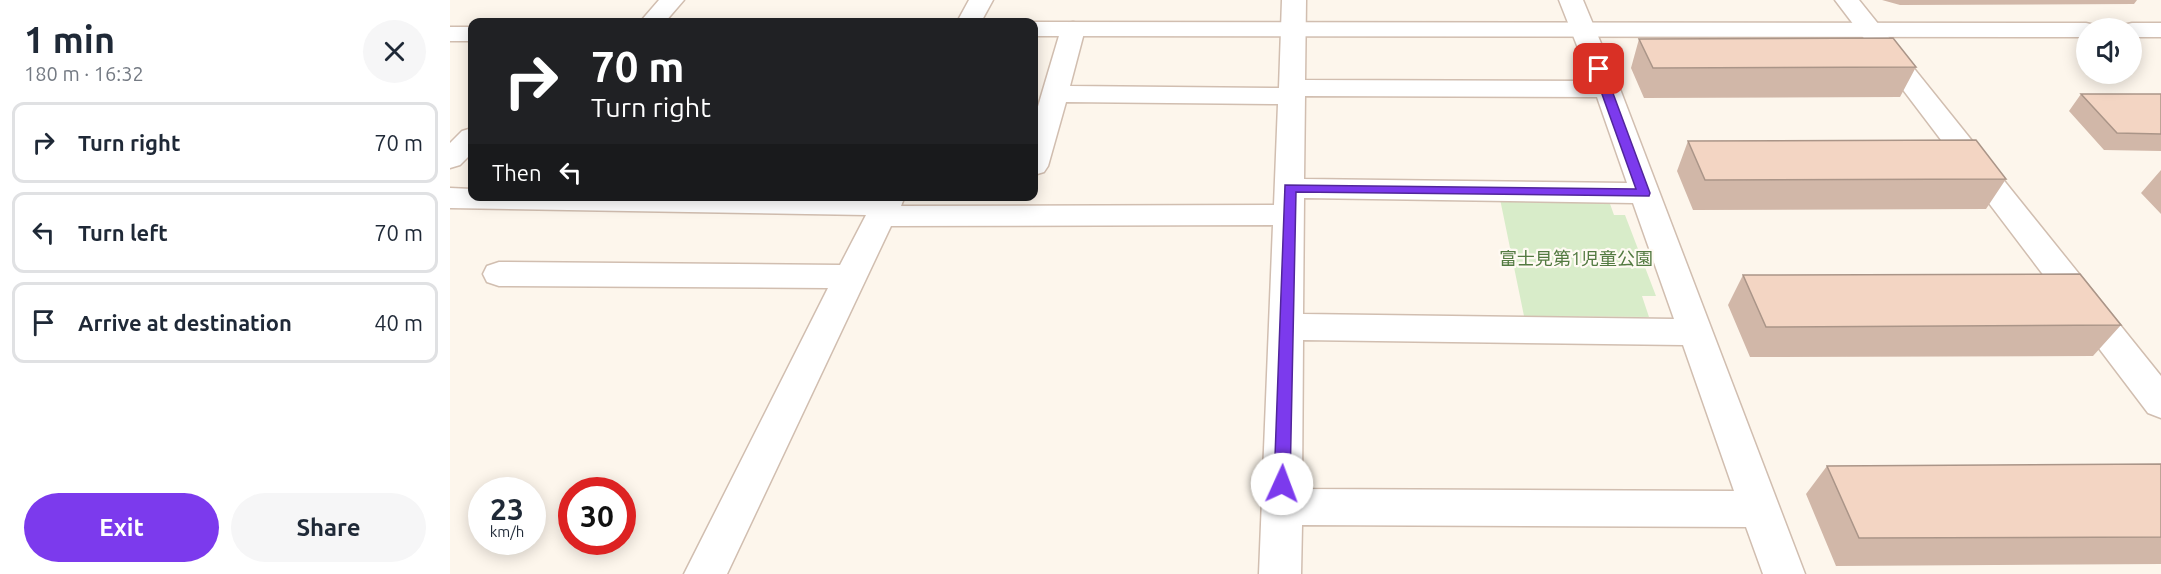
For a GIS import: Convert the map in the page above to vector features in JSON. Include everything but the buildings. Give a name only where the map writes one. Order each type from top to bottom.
[{"type":"street","points":[[656,18],[672,0]]},
{"type":"street","points":[[971,18],[981,0]]},
{"type":"street","points":[[1280,574],[1294,0]]},
{"type":"street","points":[[1847,0],[2161,403]]},
{"type":"street","points":[[1577,15],[1607,89],[1758,509],[1784,574]]},
{"type":"street","points":[[1038,29],[1294,30],[1577,15],[1870,30],[2076,30]]},
{"type":"street","points":[[1038,152],[1073,29]]},
{"type":"street","points":[[2142,30],[2161,30]]},
{"type":"street","points":[[450,34],[468,34]]},
{"type":"street","points":[[1055,94],[1607,89]]},
{"type":"street","points":[[450,159],[468,141]]},
{"type":"street","points":[[614,201],[1022,206],[1644,193]]},
{"type":"street","points":[[450,198],[468,198]]},
{"type":"street","points":[[705,574],[886,206]]},
{"type":"street","points":[[499,274],[851,277]]},
{"type":"street","points":[[1286,327],[1694,332]]},
{"type":"street","points":[[1281,507],[1758,509]]},
{"type":"green space","name":"富士見第1児童公園","points":[[1500,199],[1609,201],[1614,215],[1625,215],[1656,296],[1642,296],[1649,317],[1524,316]]},
{"type":"route","points":[[1282,484],[1290,188],[1644,193],[1599,69]]}]
